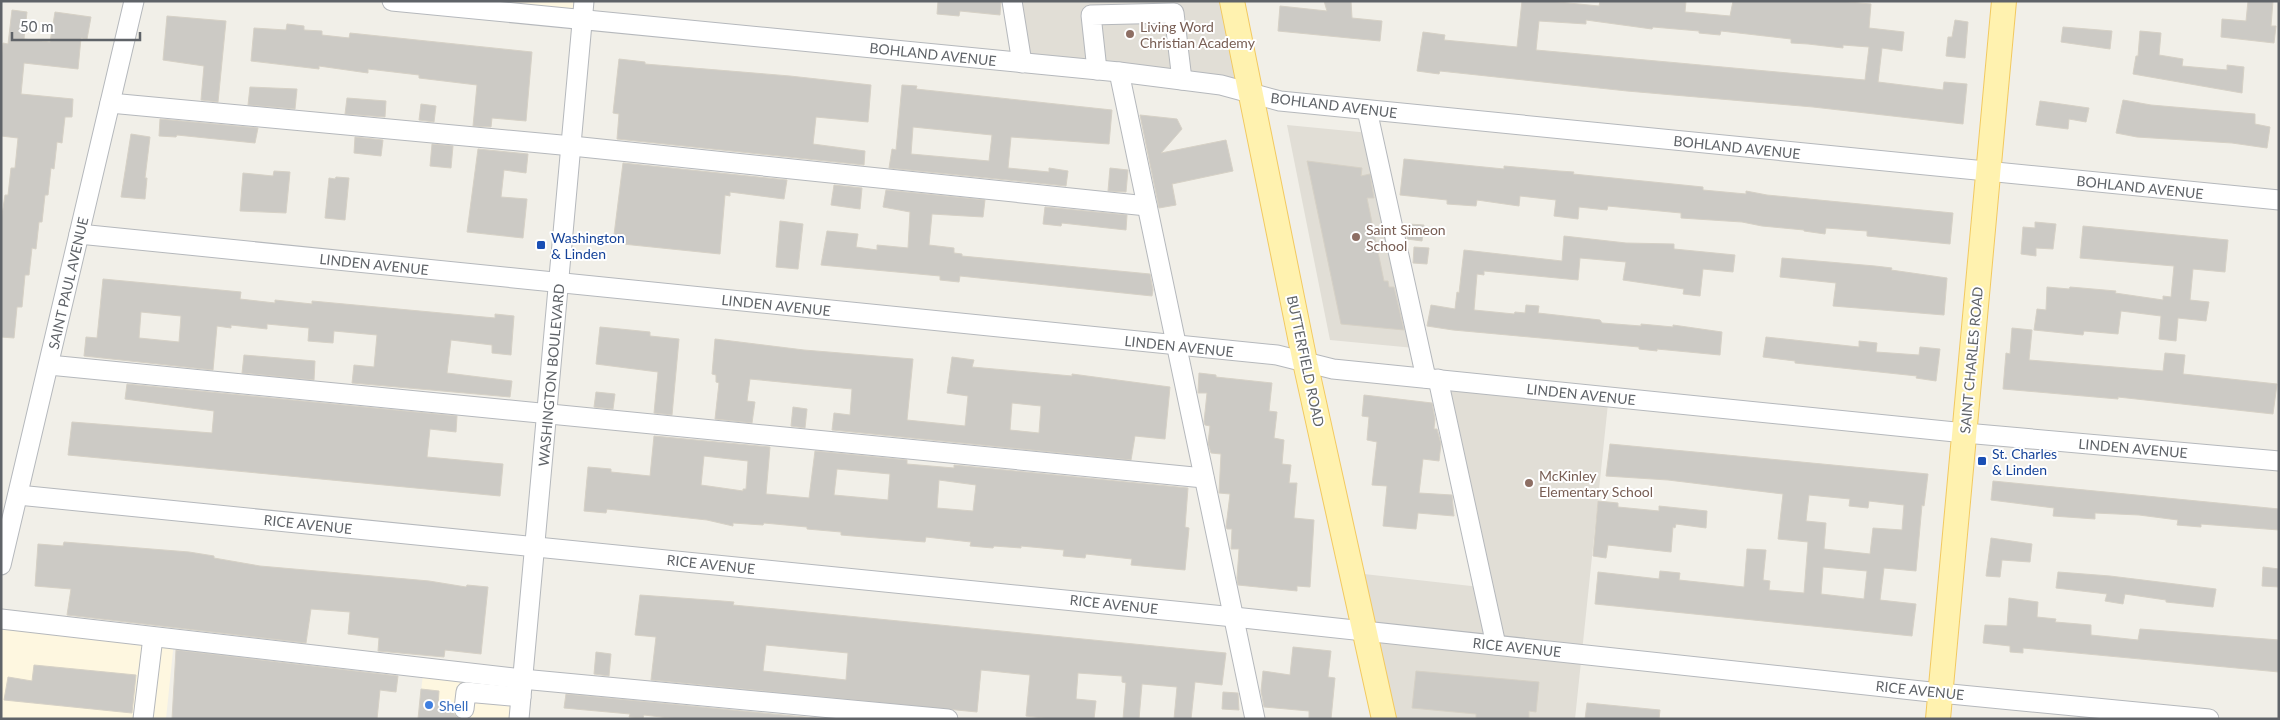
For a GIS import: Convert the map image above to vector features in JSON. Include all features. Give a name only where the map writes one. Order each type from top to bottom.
[{"type":"main road","name":"BUTTERFIELD ROAD","points":[[1232,1],[1305,362],[1384,719]]},
{"type":"main road","name":"SAINT CHARLES ROAD","points":[[1938,719],[2004,1]]},
{"type":"street","name":"SAINT PAUL AVENUE","points":[[1,565],[134,1]]},
{"type":"street","name":"BOHLAND AVENUE","points":[[392,1],[584,10],[1221,85],[1280,101],[2279,200]]},
{"type":"street","points":[[1012,1],[1022,62]]},
{"type":"street","name":"WASHINGTON BOULEVARD","points":[[519,719],[584,10]]},
{"type":"street","points":[[1097,70],[1091,15],[1174,13],[1182,80]]},
{"type":"street","points":[[1119,72],[1255,719]]},
{"type":"street","points":[[110,103],[572,146],[1147,206]]},
{"type":"street","points":[[1367,110],[1496,645]]},
{"type":"street","name":"LINDEN AVENUE","points":[[79,234],[1277,355],[1333,369],[1965,433],[2279,461]]},
{"type":"street","points":[[49,365],[1204,478]]},
{"type":"street","name":"RICE AVENUE","points":[[18,495],[1234,617],[1940,693],[2209,719]]},
{"type":"street","points":[[1,619],[153,637],[522,688],[948,719]]},
{"type":"street","points":[[143,719],[153,637]]},
{"type":"street","points":[[464,709],[466,692],[522,688]]},
{"type":"shaded area","points":[[400,1],[582,1],[580,21]]},
{"type":"shaded area","name":"Living Word Christian Academy","points":[[1018,1],[1229,1],[1248,95],[1029,67]]},
{"type":"shaded area","name":"Saint Simeon School","points":[[1287,125],[1380,134],[1425,349],[1330,340]]},
{"type":"shaded area","name":"McKinley Elementary School","points":[[1436,382],[1609,394],[1575,719],[1386,719],[1355,573],[1480,587]]},
{"type":"shaded area","points":[[1,622],[174,641],[166,719],[1,719]]},
{"type":"shaded area","points":[[424,665],[524,677],[520,719],[418,719]]},
{"type":"building","points":[[938,1],[1001,1],[1000,15],[960,11],[959,16],[937,14]]},
{"type":"building","points":[[1324,1],[1351,1],[1352,18],[1382,21],[1380,41],[1278,31],[1280,6],[1327,11]]},
{"type":"building","points":[[1522,1],[1548,1],[1599,6],[1600,1],[1686,1],[1685,12],[1730,16],[1733,1],[1838,1],[1871,4],[1869,28],[1904,32],[1902,51],[1882,48],[1878,82],[1943,90],[1944,82],[1967,84],[1963,124],[1813,107],[1627,91],[1440,71],[1439,74],[1417,71],[1423,32],[1445,35],[1444,40],[1517,47]],"holes":[[[1586,20],[1652,29],[1653,27],[1699,31],[1699,33],[1720,35],[1721,31],[1791,39],[1791,43],[1843,48],[1843,45],[1869,47],[1865,80],[1536,50],[1539,21],[1586,24]]]},
{"type":"building","points":[[2248,1],[2273,1],[2271,26],[2276,26],[2274,43],[2221,37],[2222,19],[2246,21]]},
{"type":"building","points":[[12,10],[27,12],[24,39],[50,42],[55,12],[91,17],[87,39],[81,38],[78,69],[24,63],[21,94],[73,99],[72,117],[65,117],[62,143],[57,142],[54,169],[51,168],[42,222],[39,222],[36,249],[32,248],[29,275],[25,275],[22,307],[17,307],[14,338],[1,337],[1,222],[5,195],[8,195],[11,168],[15,168],[18,138],[1,136],[1,62],[3,43],[8,44]]},
{"type":"building","points":[[167,16],[226,21],[218,102],[201,100],[204,66],[163,60]]},
{"type":"building","points":[[1955,20],[1968,22],[1965,58],[1946,56],[1948,37],[1952,37]]},
{"type":"building","points":[[287,24],[304,26],[304,30],[322,31],[322,35],[349,38],[350,33],[532,52],[526,121],[492,118],[491,127],[473,126],[477,85],[368,69],[368,73],[319,66],[319,69],[251,61],[254,28],[286,30]]},
{"type":"building","points":[[2063,27],[2112,31],[2110,49],[2061,42]]},
{"type":"building","points":[[2140,31],[2161,33],[2159,55],[2183,59],[2182,66],[2227,70],[2227,65],[2244,67],[2242,93],[2133,74],[2136,56],[2138,56]]},
{"type":"building","points":[[619,59],[645,62],[645,64],[871,85],[868,122],[816,117],[813,144],[865,151],[864,165],[617,139],[619,114],[613,113]]},
{"type":"building","points":[[902,85],[917,86],[916,89],[1112,110],[1109,144],[1011,137],[1008,168],[1049,172],[1049,168],[1068,171],[1066,186],[889,168],[892,149],[896,150]],"holes":[[[913,127],[992,135],[989,161],[911,154]]]},
{"type":"building","points":[[250,87],[297,89],[295,109],[248,105]]},
{"type":"building","points":[[347,98],[386,101],[385,117],[345,114]]},
{"type":"building","points":[[2123,100],[2151,105],[2255,114],[2255,124],[2270,127],[2267,148],[2232,143],[2137,137],[2116,133]]},
{"type":"building","points":[[2040,101],[2089,108],[2086,122],[2069,119],[2068,129],[2036,125]]},
{"type":"building","points":[[421,104],[436,106],[434,122],[419,120]]},
{"type":"building","points":[[1140,115],[1177,119],[1182,129],[1161,153],[1226,140],[1233,171],[1172,184],[1176,205],[1159,208]]},
{"type":"building","points":[[160,119],[258,128],[255,143],[177,135],[176,137],[159,136]]},
{"type":"building","points":[[131,134],[150,137],[145,178],[147,178],[145,199],[121,197]]},
{"type":"building","points":[[355,137],[383,140],[381,156],[354,153]]},
{"type":"building","points":[[432,144],[453,146],[451,168],[430,166]]},
{"type":"building","points":[[478,149],[528,154],[526,173],[504,170],[501,197],[527,199],[523,238],[467,232]]},
{"type":"building","points":[[1404,159],[1504,169],[1504,166],[1574,172],[1573,174],[1703,187],[1703,190],[1746,194],[1746,191],[1767,195],[1953,213],[1950,244],[1867,236],[1867,231],[1826,228],[1825,234],[1742,222],[1681,218],[1681,213],[1608,206],[1607,210],[1579,207],[1578,219],[1554,216],[1556,200],[1520,196],[1519,206],[1477,200],[1476,206],[1447,204],[1447,200],[1400,195]]},
{"type":"building","points":[[1307,161],[1362,168],[1361,176],[1370,174],[1374,198],[1367,198],[1384,281],[1388,281],[1389,287],[1394,287],[1404,330],[1341,324]]},
{"type":"building","points":[[623,163],[787,180],[784,199],[730,192],[730,196],[725,195],[720,254],[613,243]]},
{"type":"building","points":[[1110,168],[1128,170],[1126,192],[1108,191]]},
{"type":"building","points":[[274,171],[290,172],[286,213],[240,211],[243,173],[273,176]]},
{"type":"building","points":[[336,177],[349,178],[345,220],[325,218],[329,178],[335,179]]},
{"type":"building","points":[[834,185],[862,188],[860,209],[831,205]]},
{"type":"building","points":[[886,190],[985,200],[983,217],[932,214],[929,245],[954,248],[954,253],[962,254],[962,256],[1150,274],[1153,290],[1152,296],[960,276],[959,282],[940,280],[940,276],[821,265],[827,231],[858,234],[856,247],[877,250],[877,245],[908,248],[910,212],[883,207]]},
{"type":"building","points":[[1045,207],[1127,215],[1126,230],[1062,223],[1061,226],[1043,224]]},
{"type":"building","points":[[780,221],[803,224],[798,269],[776,267]]},
{"type":"building","points":[[2035,222],[2056,224],[2053,249],[2036,248],[2036,256],[2021,254],[2023,227],[2035,228]]},
{"type":"building","points":[[1408,224],[1424,225],[1422,241],[1407,239]]},
{"type":"building","points":[[2083,226],[2228,240],[2225,272],[2193,269],[2190,300],[2209,302],[2206,321],[2178,318],[2176,341],[2159,339],[2161,316],[2121,311],[2118,334],[2084,331],[2083,335],[2034,330],[2037,309],[2046,310],[2047,287],[2116,291],[2115,293],[2163,300],[2163,296],[2171,297],[2174,266],[2080,258]]},
{"type":"building","points":[[1564,236],[1626,243],[1674,244],[1674,249],[1735,255],[1733,272],[1703,269],[1700,296],[1683,294],[1684,289],[1623,280],[1626,262],[1580,258],[1578,280],[1484,271],[1484,275],[1477,274],[1474,310],[1514,314],[1515,312],[1525,313],[1526,305],[1539,306],[1538,313],[1600,320],[1602,323],[1673,327],[1673,325],[1722,332],[1720,355],[1657,349],[1657,351],[1639,349],[1639,347],[1427,326],[1431,305],[1455,309],[1457,292],[1459,293],[1464,250],[1562,261]]},
{"type":"building","points":[[1414,247],[1429,248],[1427,264],[1413,263]]},
{"type":"building","points":[[1782,258],[1892,268],[1891,270],[1947,278],[1944,315],[1833,306],[1836,283],[1780,277]]},
{"type":"building","points":[[103,279],[241,292],[240,299],[275,303],[275,300],[312,304],[312,301],[495,318],[495,314],[514,316],[511,355],[492,353],[492,345],[451,340],[447,373],[512,381],[510,397],[352,383],[354,365],[374,367],[377,335],[334,331],[333,343],[308,341],[309,328],[267,324],[267,329],[231,325],[231,328],[217,326],[213,370],[84,356],[86,337],[97,338]],"holes":[[[141,312],[181,316],[179,342],[139,338]]]},
{"type":"building","points":[[600,327],[650,332],[650,336],[679,339],[672,415],[654,413],[658,372],[596,364]]},
{"type":"building","points":[[2012,328],[2032,330],[2029,360],[2163,371],[2165,353],[2185,355],[2183,374],[2277,384],[2273,414],[2118,397],[2118,399],[2003,389],[2006,353],[2010,354]]},
{"type":"building","points":[[1766,337],[1859,347],[1859,341],[1877,343],[1876,352],[1919,355],[1920,347],[1940,349],[1936,381],[1916,378],[1917,376],[1795,363],[1795,361],[1763,357]]},
{"type":"building","points":[[715,339],[804,350],[913,359],[907,420],[965,426],[968,396],[947,393],[952,357],[974,360],[972,367],[1072,376],[1072,374],[1170,387],[1165,439],[1135,436],[1131,460],[832,430],[834,413],[850,415],[852,389],[750,379],[747,401],[755,402],[752,423],[715,419],[719,383],[716,382],[716,375],[712,374]],"holes":[[[1012,403],[1041,406],[1039,433],[1010,430]]]},
{"type":"building","points":[[244,355],[315,361],[314,380],[242,373]]},
{"type":"building","points":[[1199,373],[1216,375],[1216,377],[1272,383],[1269,411],[1277,412],[1274,438],[1284,440],[1282,464],[1291,465],[1289,483],[1297,483],[1294,518],[1314,520],[1310,587],[1297,586],[1297,591],[1238,585],[1239,549],[1231,549],[1232,529],[1227,529],[1226,527],[1230,494],[1219,493],[1221,454],[1211,453],[1208,443],[1210,426],[1205,425],[1204,422],[1207,393],[1198,393]]},
{"type":"building","points":[[127,384],[457,416],[456,432],[430,429],[427,457],[503,464],[500,496],[68,455],[72,422],[212,433],[214,411],[125,399]]},
{"type":"building","points":[[596,392],[615,394],[613,409],[594,407]]},
{"type":"building","points":[[1364,395],[1432,403],[1435,419],[1434,429],[1437,429],[1441,444],[1439,461],[1423,459],[1419,493],[1452,495],[1454,516],[1418,513],[1416,529],[1383,526],[1387,486],[1372,485],[1377,442],[1367,440],[1369,417],[1362,416]]},
{"type":"building","points":[[793,407],[807,409],[805,428],[791,426]]},
{"type":"building","points":[[654,436],[770,447],[766,494],[809,498],[815,451],[907,460],[907,464],[954,468],[954,465],[1188,488],[1185,527],[1189,528],[1185,570],[1131,565],[1132,559],[1086,554],[1085,558],[1063,556],[1064,550],[1021,546],[1021,548],[994,546],[993,548],[970,546],[971,542],[926,537],[925,542],[841,535],[841,532],[764,523],[763,525],[733,523],[733,526],[707,520],[607,509],[606,513],[584,511],[588,467],[611,469],[611,472],[650,476]],"holes":[[[704,456],[748,461],[746,489],[743,489],[743,491],[701,485]],[[837,469],[890,474],[888,500],[834,495]],[[939,480],[976,485],[973,511],[937,508]]]},
{"type":"building","points":[[1610,444],[1928,474],[1924,506],[1922,505],[1916,571],[1884,568],[1880,600],[1916,604],[1912,636],[1595,604],[1598,572],[1659,579],[1660,571],[1680,573],[1679,580],[1744,587],[1747,549],[1766,550],[1763,580],[1770,581],[1769,590],[1804,593],[1808,542],[1778,539],[1783,494],[1668,480],[1606,476]],"holes":[[[1809,495],[1850,499],[1849,506],[1868,508],[1869,501],[1904,505],[1902,530],[1873,528],[1870,554],[1824,549],[1826,523],[1806,521]],[[1823,567],[1867,571],[1864,599],[1821,594]]]},
{"type":"building","points":[[1993,481],[2279,509],[2279,530],[2201,524],[2201,527],[2177,525],[2178,520],[2139,515],[2095,513],[2095,519],[2053,516],[2054,508],[1991,500]]},
{"type":"building","points":[[1598,501],[1618,503],[1618,507],[1659,511],[1659,506],[1707,511],[1706,528],[1676,524],[1675,528],[1673,527],[1671,552],[1608,545],[1606,558],[1593,556]]},
{"type":"building","points":[[1991,538],[2032,544],[2030,562],[2002,560],[2000,577],[1986,576]]},
{"type":"building","points":[[64,542],[189,552],[260,566],[429,581],[466,587],[467,585],[488,587],[481,654],[445,650],[444,657],[378,651],[379,638],[348,634],[350,612],[311,609],[306,643],[67,615],[71,589],[35,586],[38,544],[63,546]]},
{"type":"building","points":[[2263,567],[2279,569],[2279,587],[2262,586]]},
{"type":"building","points":[[2058,572],[2110,576],[2216,589],[2213,607],[2166,602],[2166,600],[2125,594],[2123,604],[2105,601],[2107,594],[2056,588]]},
{"type":"building","points":[[640,595],[734,602],[733,605],[1226,653],[1222,685],[1195,682],[1191,719],[1174,719],[1177,687],[1142,684],[1139,719],[1123,719],[1126,683],[1122,682],[1122,676],[1078,673],[1076,699],[1096,701],[1094,719],[1052,719],[1026,716],[1030,675],[981,670],[977,712],[651,680],[656,637],[635,635]],"holes":[[[766,645],[848,653],[846,680],[763,671]]]},
{"type":"building","points":[[2009,598],[2038,602],[2037,617],[2056,619],[2055,622],[2091,625],[2091,635],[2138,640],[2140,629],[2279,640],[2279,672],[2023,648],[2023,653],[2010,652],[2010,646],[1983,643],[1985,625],[2007,626]]},
{"type":"building","points":[[1293,647],[1331,651],[1328,677],[1335,678],[1331,719],[1309,719],[1309,711],[1264,707],[1261,691],[1263,671],[1290,675]]},
{"type":"building","points":[[176,650],[398,676],[396,692],[380,690],[377,719],[172,719]]},
{"type":"building","points":[[596,652],[611,654],[609,676],[594,674]]},
{"type":"building","points":[[34,665],[136,675],[132,713],[4,700],[8,677],[32,681]]},
{"type":"building","points":[[1416,671],[1539,682],[1536,712],[1529,711],[1529,719],[1476,719],[1476,714],[1412,708]]},
{"type":"building","name":"Shell","points":[[421,689],[439,691],[438,706],[453,708],[454,714],[459,719],[418,719]]},
{"type":"building","points":[[1223,692],[1238,693],[1239,710],[1222,709]]},
{"type":"building","points":[[566,694],[825,719],[678,719],[644,715],[643,718],[629,717],[630,714],[564,708]]},
{"type":"building","points":[[1587,703],[1660,710],[1659,719],[1585,719]]},
{"type":"place","name":"Living Word Christian Academy","points":[[1130,34]]},
{"type":"place","name":"Saint Simeon School","points":[[1356,237]]},
{"type":"place","name":"Washington & Linden","points":[[541,245]]},
{"type":"place","name":"St. Charles & Linden","points":[[1982,461]]},
{"type":"place","name":"McKinley Elementary School","points":[[1529,483]]},
{"type":"place","name":"Shell","points":[[429,705]]}]
